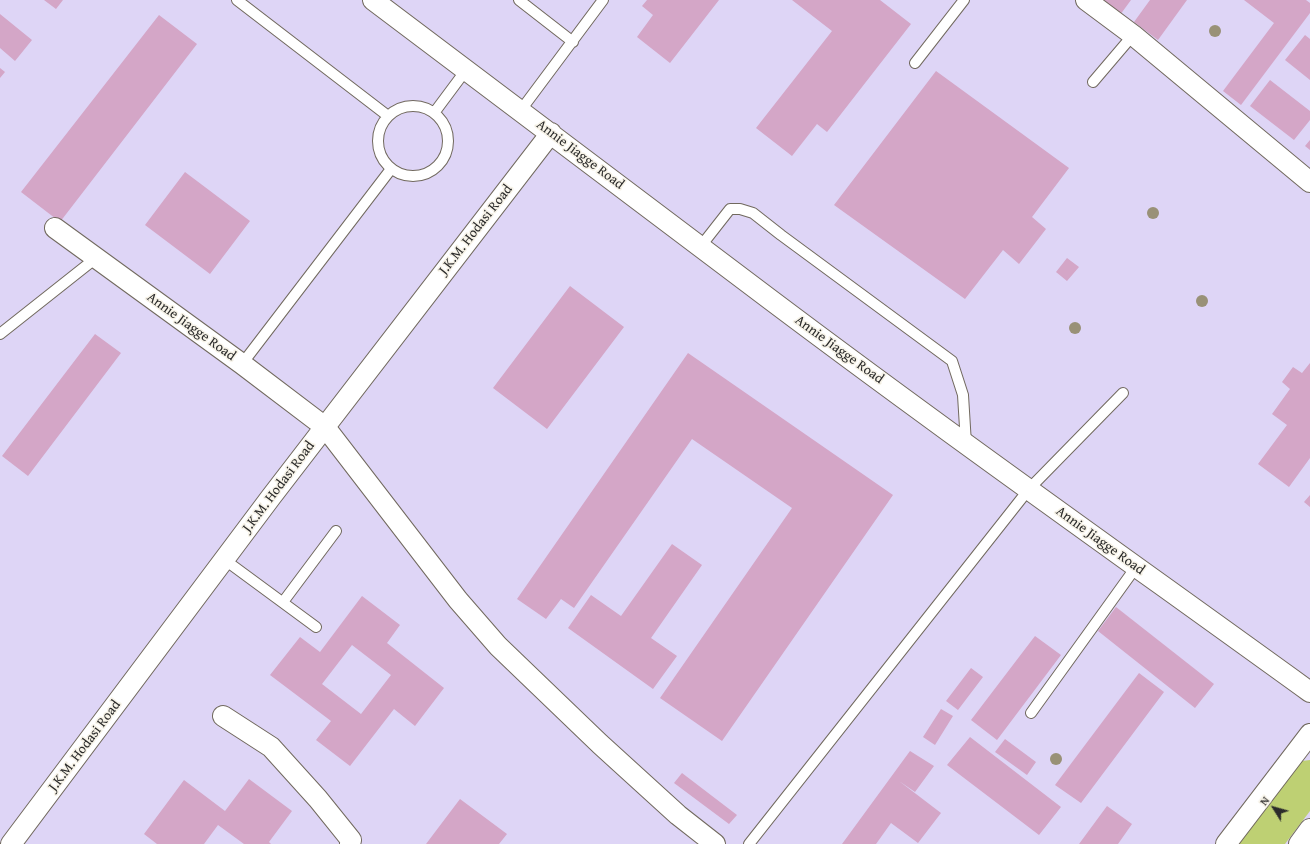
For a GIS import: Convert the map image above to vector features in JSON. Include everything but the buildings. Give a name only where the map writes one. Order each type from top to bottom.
[{"type":"street","name":"Annie Jiagge Road","points":[[373,0],[701,246],[746,282],[966,444],[1310,692]]},
{"type":"street","points":[[1086,0],[1134,35],[1310,182]]},
{"type":"street","name":"J.K.M. Hodasi Road","points":[[11,844],[325,427],[551,133]]},
{"type":"street","name":"Annie Jiagge Road","points":[[55,228],[242,364],[325,427],[458,600],[498,646],[600,744],[678,815],[715,844]]},
{"type":"street","points":[[223,716],[272,747],[318,799],[351,840],[350,844]]},
{"type":"street","points":[[1226,844],[1310,734]]},
{"type":"street","points":[[1299,844],[1310,829]]},
{"type":"lane","points":[[237,0],[388,116]]},
{"type":"lane","points":[[519,0],[573,42]]},
{"type":"lane","points":[[521,110],[603,0]]},
{"type":"lane","points":[[915,63],[964,0]]},
{"type":"lane","points":[[1093,82],[1134,35]]},
{"type":"lane","points":[[434,112],[466,70]]},
{"type":"lane","points":[[416,105],[434,112],[442,120],[447,131],[447,153],[441,162],[433,170],[418,176],[401,174],[391,169],[383,160],[378,150],[380,126],[388,116],[405,106],[416,105]]},
{"type":"lane","points":[[242,364],[391,169]]},
{"type":"lane","points":[[701,246],[730,210],[740,209],[753,213],[952,361],[963,395],[966,444]]},
{"type":"lane","points":[[0,334],[96,258]]},
{"type":"lane","points":[[749,844],[1029,489],[1123,393]]},
{"type":"lane","points":[[283,602],[336,531]]},
{"type":"lane","points":[[225,560],[316,627]]},
{"type":"lane","points":[[1031,713],[1136,567]]},
{"type":"shaded area","points":[[0,0],[1310,0],[1310,844],[0,844]]},
{"type":"green space","points":[[1310,760],[1310,811],[1285,844],[1236,844],[1302,761]]}]
